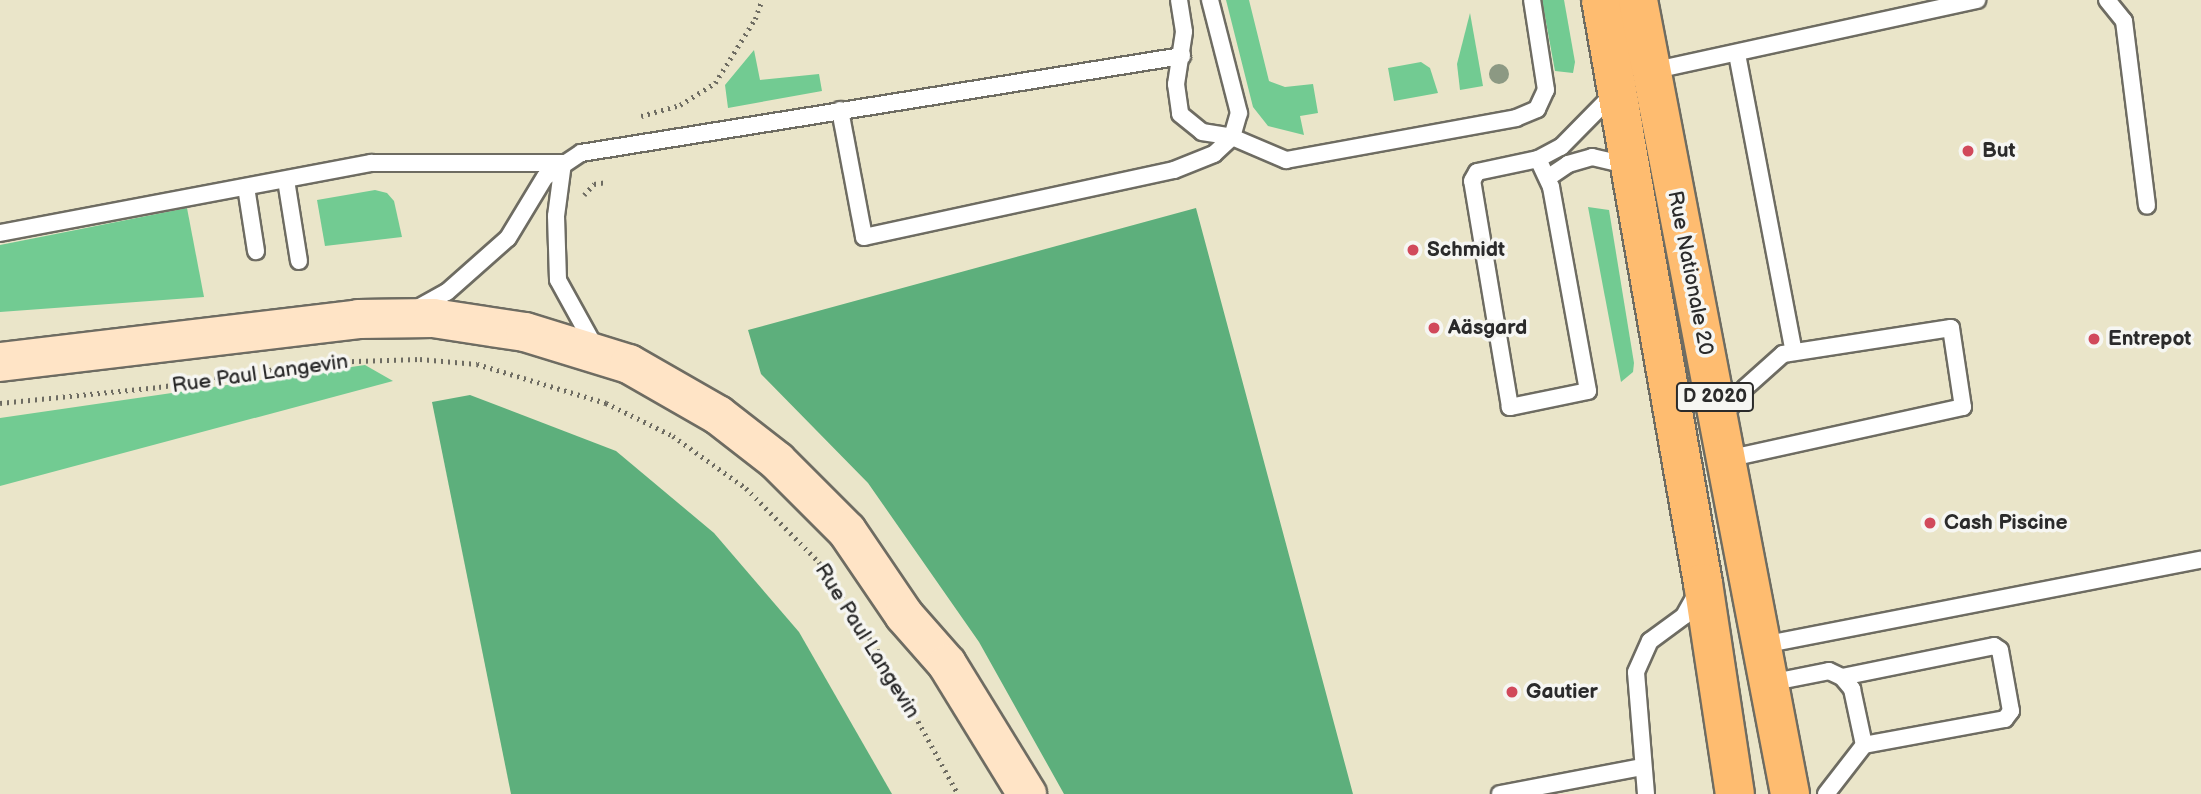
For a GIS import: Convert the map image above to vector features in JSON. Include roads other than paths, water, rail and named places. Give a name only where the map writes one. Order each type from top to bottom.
[{"type":"main road","name":"Rue Nationale 20","points":[[1601,0],[1634,80],[1720,421],[1790,794]]},
{"type":"main road","name":"Rue Nationale 20","points":[[1638,0],[1632,167],[1703,583],[1735,794]]},
{"type":"main road","name":"Rue Paul Langevin","points":[[0,362],[358,319],[433,318],[524,332],[629,364],[718,415],[777,461],[847,531],[904,615],[947,664],[1027,794]]},
{"type":"main road","name":"Rue Paul Langevin","points":[[904,615],[995,794]]},
{"type":"lane","points":[[1179,0],[1182,56],[1175,98],[1180,114],[1202,132],[1232,137],[1286,160],[1516,118],[1537,109],[1546,90],[1532,0]]},
{"type":"lane","points":[[840,110],[864,237],[1174,170],[1214,155],[1232,137],[1239,113],[1210,0]]},
{"type":"lane","points":[[1538,159],[1549,177],[1588,391],[1510,407],[1472,181],[1477,172],[1538,159],[1581,129],[1634,80],[1977,0]]},
{"type":"lane","points":[[2107,0],[2124,21],[2147,206]]},
{"type":"lane","points":[[1737,54],[1794,352]]},
{"type":"lane","points":[[399,318],[447,292],[508,238],[545,177],[581,153],[1182,56]]},
{"type":"lane","points":[[1549,177],[1568,164],[1592,157],[1632,167]]},
{"type":"lane","points":[[0,233],[371,163],[563,163]]},
{"type":"lane","points":[[563,163],[556,216],[558,280],[600,355]]},
{"type":"lane","points":[[286,180],[299,261]]},
{"type":"lane","points":[[246,187],[256,251]]},
{"type":"lane","points":[[1720,421],[1745,388],[1783,354],[1951,328],[1963,407],[1727,459]]},
{"type":"lane","points":[[1762,645],[2201,560]]},
{"type":"lane","points":[[1646,794],[1641,767],[1636,673],[1650,641],[1684,616],[1703,583]]},
{"type":"lane","points":[[1826,794],[1864,745],[2005,719],[2011,710],[2000,650],[1994,646],[1842,677]]},
{"type":"lane","points":[[1769,683],[1829,671],[1842,677],[1852,689],[1864,745]]},
{"type":"lane","points":[[1500,794],[1641,767]]},
{"type":"place","name":"But","points":[[1968,151]]},
{"type":"place","name":"Schmidt","points":[[1413,250]]},
{"type":"place","name":"Aäsgard","points":[[1434,328]]},
{"type":"place","name":"Entrepot","points":[[2094,339]]},
{"type":"place","name":"Cash Piscine","points":[[1930,523]]},
{"type":"place","name":"Gautier","points":[[1512,692]]}]
